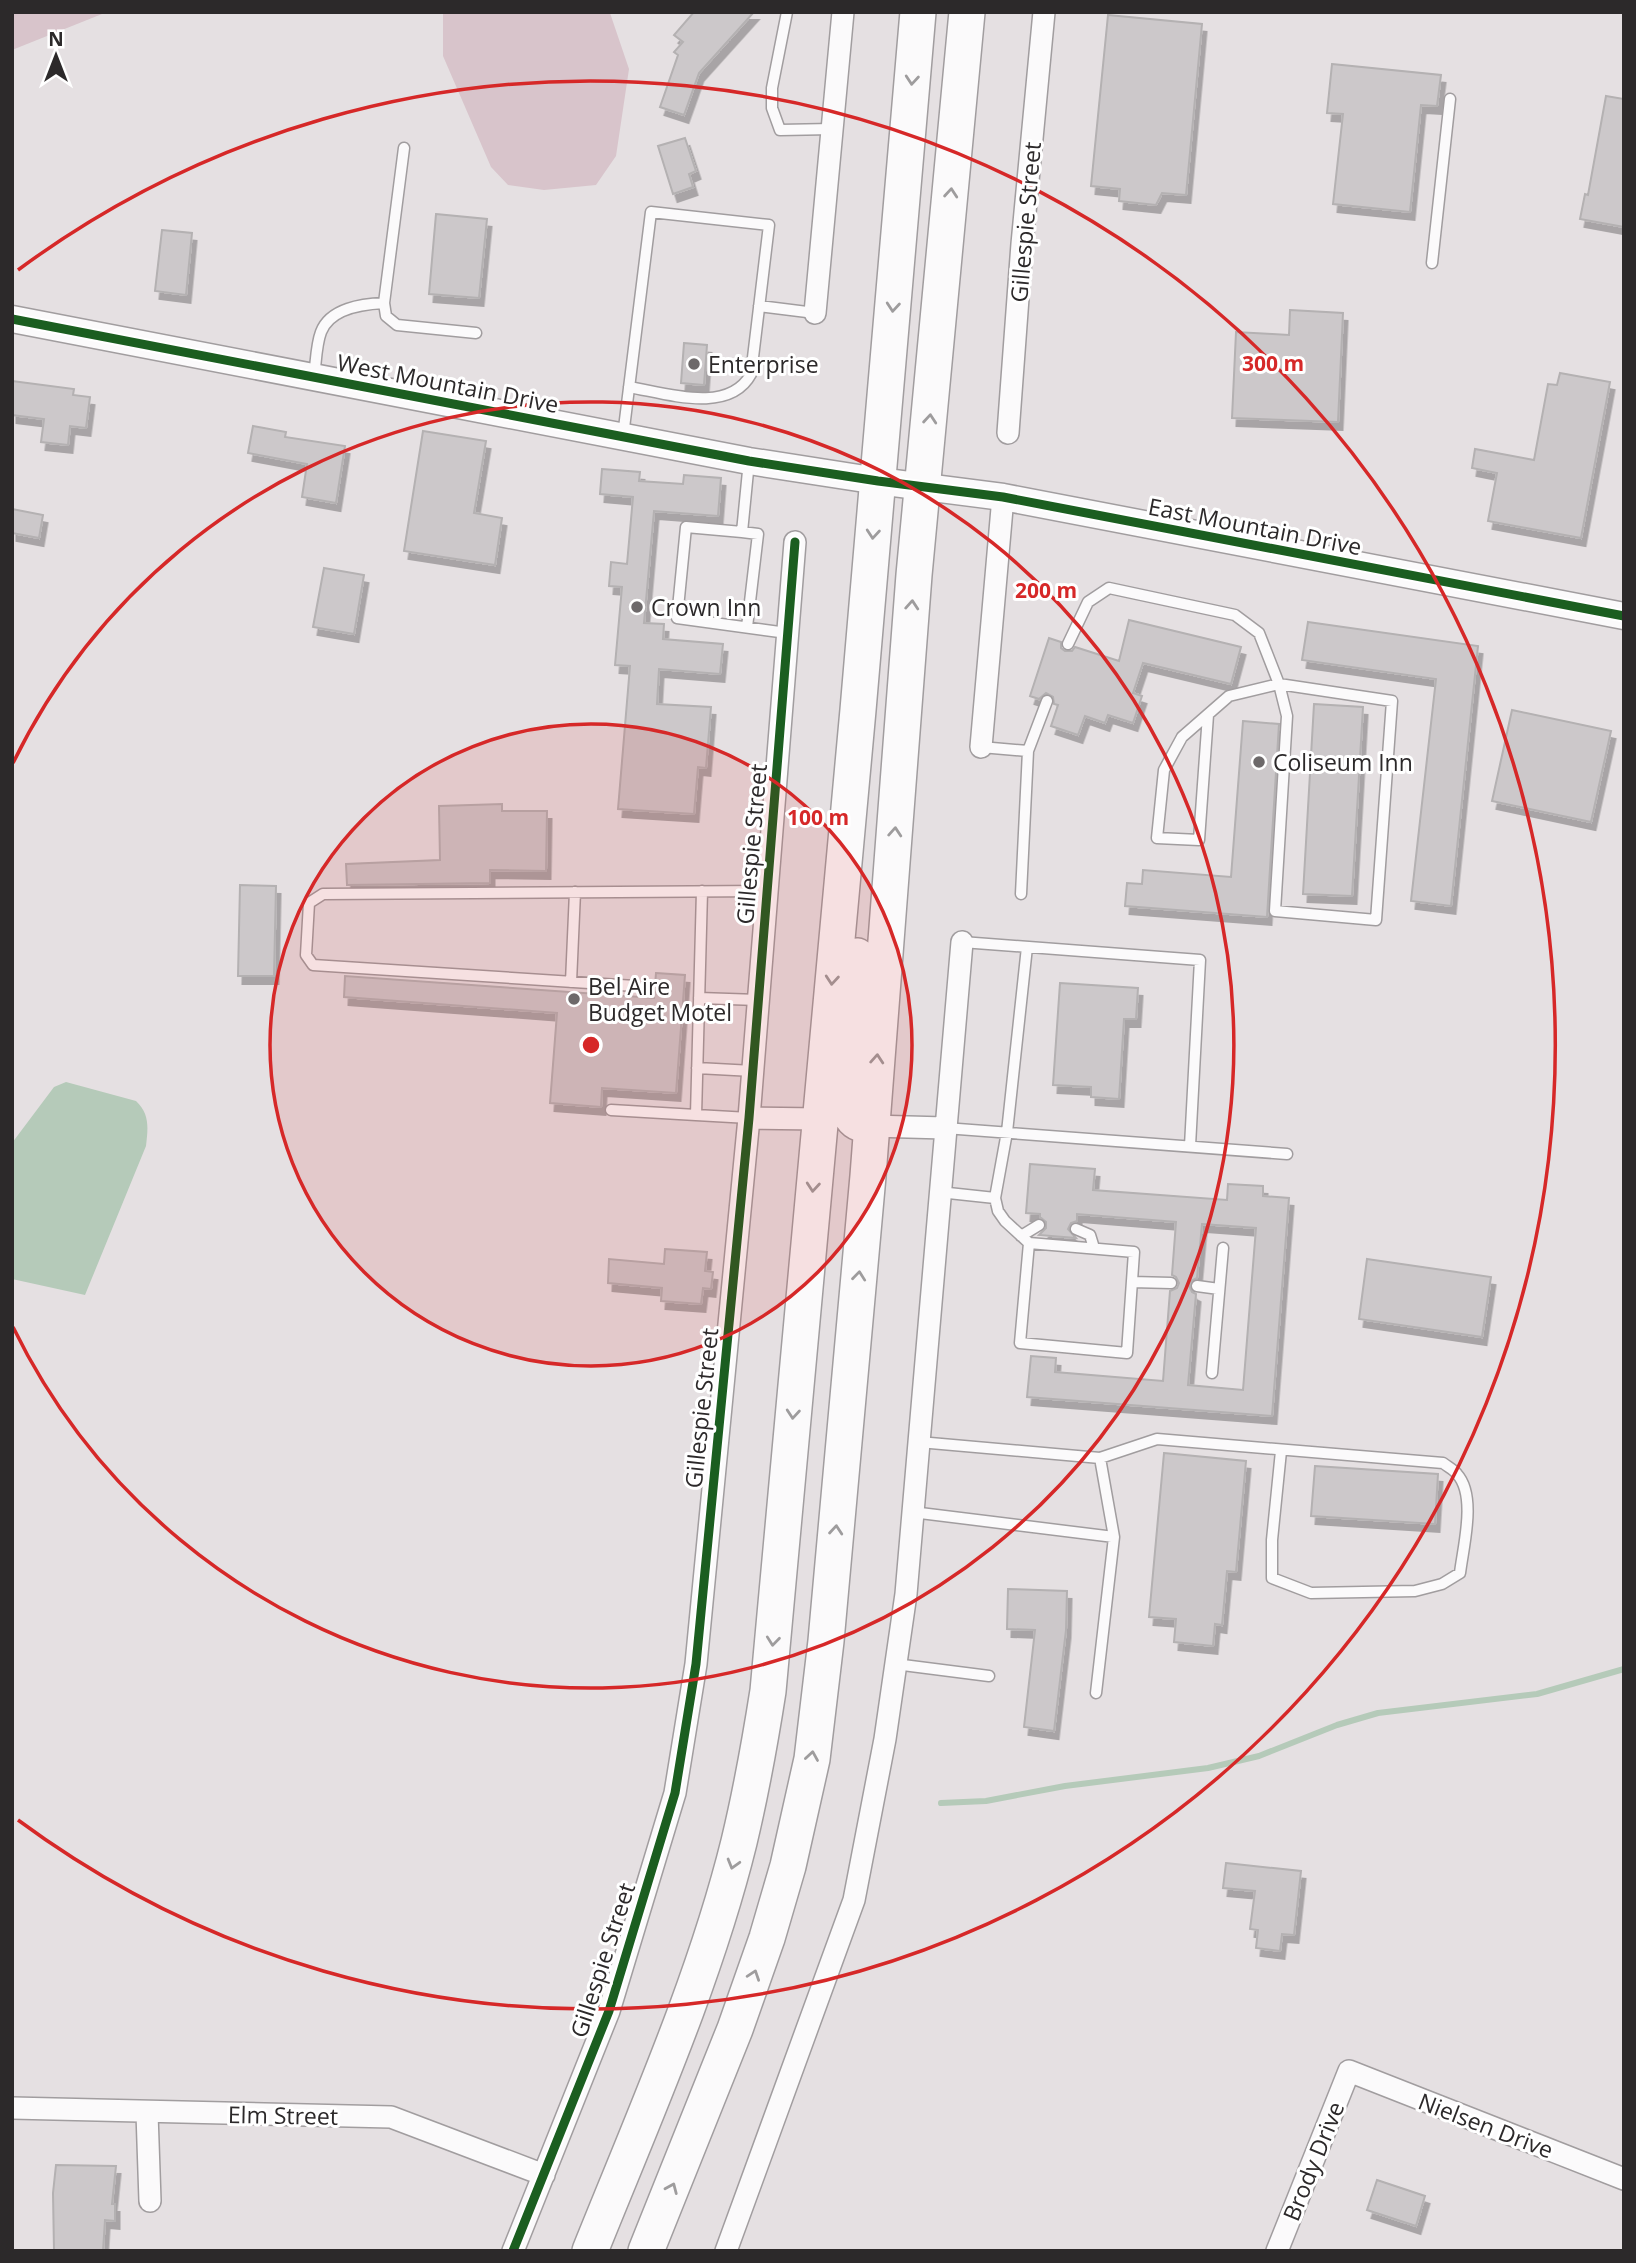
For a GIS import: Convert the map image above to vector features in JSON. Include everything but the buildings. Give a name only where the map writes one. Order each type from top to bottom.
[{"type":"highway","points":[[590,2251],[683,2015],[717,1918],[756,1767],[768,1691],[918,12]]},
{"type":"highway","points":[[646,2251],[736,2029],[767,1938],[788,1866],[812,1759],[827,1641],[922,487],[967,12]]},
{"type":"highway","points":[[856,729],[861,781],[860,868],[847,1107],[851,1118],[858,1124],[871,1126]]},
{"type":"street","points":[[815,313],[844,12]]},
{"type":"street","name":"Gillespie Street","points":[[1008,432],[1044,12]]},
{"type":"street","name":"West Mountain Drive","points":[[12,319],[749,461],[878,481]]},
{"type":"street","name":"East Mountain Drive","points":[[878,481],[1003,497],[1624,616]]},
{"type":"street","points":[[981,747],[1003,497]]},
{"type":"street","name":"Gillespie Street","points":[[513,2251],[609,2011],[675,1793],[696,1664],[749,1118],[795,542]]},
{"type":"street","points":[[726,2251],[854,1900],[885,1739],[906,1594],[962,943]]},
{"type":"street","points":[[749,1118],[819,1119]]},
{"type":"street","points":[[871,1126],[945,1128]]},
{"type":"street","name":"Nielsen Drive","points":[[1349,2071],[1624,2179]]},
{"type":"street","name":"Brody Drive","points":[[1277,2251],[1349,2071]]},
{"type":"street","name":"Elm Street","points":[[12,2108],[391,2117],[544,2175]]},
{"type":"street","points":[[147,2113],[150,2201]]},
{"type":"lane","points":[[787,12],[772,88],[772,108],[780,130],[832,129]]},
{"type":"lane","points":[[1432,263],[1450,99]]},
{"type":"lane","points":[[404,148],[384,303],[386,316],[397,325],[476,333]]},
{"type":"lane","points":[[623,436],[629,387],[651,212],[769,225],[751,374],[744,387],[730,394],[706,399],[629,387]]},
{"type":"lane","points":[[314,377],[321,333],[329,319],[350,308],[384,303]]},
{"type":"lane","points":[[759,306],[815,313]]},
{"type":"lane","points":[[742,532],[749,461]]},
{"type":"lane","points":[[747,626],[758,534],[686,527],[677,618],[787,633]]},
{"type":"lane","points":[[1068,644],[1088,601],[1109,588],[1236,615],[1259,633],[1279,684],[1287,716],[1275,911],[1376,920],[1392,701],[1279,684],[1229,696],[1182,737],[1164,770],[1157,838],[1199,841],[1208,715]]},
{"type":"lane","points":[[1021,894],[1028,751],[1046,701]]},
{"type":"lane","points":[[981,747],[1028,751]]},
{"type":"lane","points":[[696,1115],[702,891]]},
{"type":"lane","points":[[635,986],[313,965],[306,955],[309,903],[323,894],[767,891]]},
{"type":"lane","points":[[571,982],[575,892]]},
{"type":"lane","points":[[962,943],[1200,960],[1190,1146]]},
{"type":"lane","points":[[1027,947],[1007,1132],[995,1198],[998,1211],[1025,1240],[1134,1252],[1127,1353],[1020,1343],[1025,1240],[1040,1225]]},
{"type":"lane","points":[[699,998],[758,1000]]},
{"type":"lane","points":[[697,1068],[752,1071]]},
{"type":"lane","points":[[611,1110],[749,1118]]},
{"type":"lane","points":[[945,1128],[1287,1154]]},
{"type":"lane","points":[[939,1192],[995,1198]]},
{"type":"lane","points":[[1076,1229],[1090,1235],[1094,1248]]},
{"type":"lane","points":[[1212,1373],[1223,1248]]},
{"type":"lane","points":[[1132,1282],[1171,1283]]},
{"type":"lane","points":[[1197,1286],[1219,1289]]},
{"type":"lane","points":[[919,1442],[1100,1458],[1157,1439],[1443,1464],[1457,1474],[1465,1487],[1468,1514],[1460,1573],[1442,1584],[1415,1591],[1311,1593],[1272,1578],[1272,1540],[1281,1451]]},
{"type":"lane","points":[[1096,1693],[1114,1537],[1100,1458]]},
{"type":"lane","points":[[912,1512],[1114,1537]]},
{"type":"lane","points":[[895,1664],[989,1676]]},
{"type":"shaded area","points":[[12,12],[107,12],[12,50]]},
{"type":"shaded area","points":[[443,12],[610,13],[629,69],[616,156],[596,185],[544,190],[508,185],[491,167],[443,56]]},
{"type":"shaded area","points":[[66,1082],[136,1101],[144,1111],[147,1122],[146,1146],[85,1295],[12,1279],[12,1143],[54,1087]]},
{"type":"waterway","points":[[941,1803],[986,1801],[1065,1786],[1208,1768],[1259,1756],[1337,1725],[1378,1713],[1537,1694],[1624,1669]]},
{"type":"cycle path","points":[[12,319],[749,461],[1003,497],[1624,616]]},
{"type":"cycle path","points":[[513,2251],[609,2011],[675,1793],[696,1664],[749,1118],[795,542]]},
{"type":"place","name":"Enterprise","points":[[694,364]]},
{"type":"place","name":"Crown Inn","points":[[637,607]]},
{"type":"place","name":"Coliseum Inn","points":[[1259,762]]},
{"type":"place","name":"Bel Aire Budget Motel","points":[[574,999]]}]
